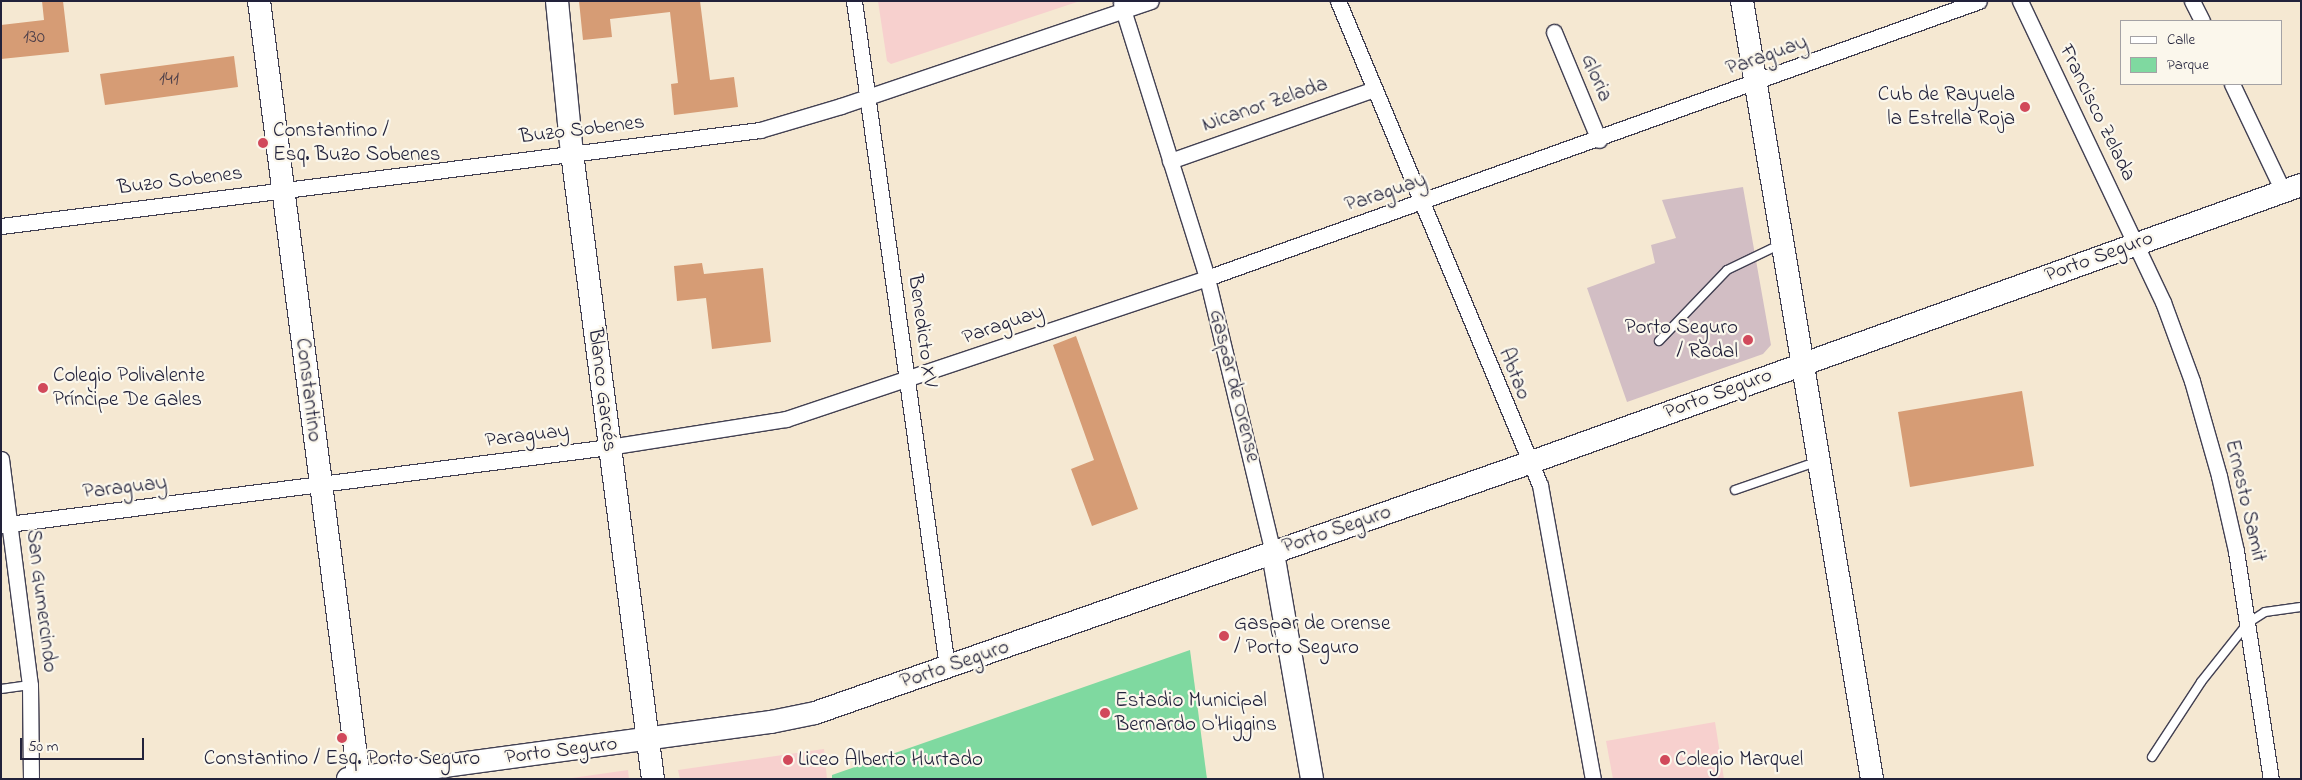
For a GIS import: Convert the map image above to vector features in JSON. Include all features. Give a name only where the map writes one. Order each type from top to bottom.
[{"type":"street","name":"Constantino","points":[[259,1],[321,484],[355,778]]},
{"type":"street","name":"Blanco Garcés","points":[[557,1],[572,153],[653,779]]},
{"type":"street","name":"Benedicto XV","points":[[854,1],[947,668]]},
{"type":"street","name":"Buzo Sobenes","points":[[1,226],[760,130],[868,97],[1122,6],[1151,1]]},
{"type":"street","name":"Abtao","points":[[1338,1],[1540,486],[1548,517],[1592,779]]},
{"type":"street","points":[[1742,1],[1872,779]]},
{"type":"street","name":"Paraguay","points":[[6,525],[759,426],[908,380],[1207,278],[1599,140],[1979,1]]},
{"type":"street","name":"Francisco Zelada","points":[[2020,1],[2136,244]]},
{"type":"street","points":[[2192,1],[2202,20]]},
{"type":"street","name":"Gaspar de Orense","points":[[1122,6],[1207,278],[1273,553],[1312,779]]},
{"type":"street","name":"Gloria","points":[[1554,32],[1599,140]]},
{"type":"street","points":[[2233,85],[2292,188]]},
{"type":"street","name":"Nicanor Zelada","points":[[1170,160],[1374,89]]},
{"type":"street","name":"Porto Seguro","points":[[355,778],[648,739],[801,716],[947,668],[1529,463],[1802,363],[2292,188]]},
{"type":"street","name":"Ernesto Samit","points":[[2136,244],[2174,329],[2206,428],[2228,514],[2248,623],[2271,779]]},
{"type":"street","name":"San Gumercindo","points":[[1,459],[6,525],[30,685],[31,779]]},
{"type":"lane","points":[[1659,341],[1728,270],[1783,243]]},
{"type":"lane","points":[[1735,490],[1819,461]]},
{"type":"lane","points":[[2152,757],[2201,682],[2248,623],[2265,612],[2301,607]]},
{"type":"lane","points":[[1,689],[30,685]]},
{"type":"shaded area","points":[[878,1],[1080,1],[891,64],[887,61]]},
{"type":"shaded area","points":[[1743,187],[1771,345],[1763,354],[1627,402],[1587,288],[1655,263],[1651,245],[1676,238],[1662,200]]},
{"type":"shaded area","name":"Colegio Marquel","points":[[1715,722],[1724,779],[1613,779],[1606,741]]},
{"type":"shaded area","name":"Liceo Alberto Hurtado","points":[[824,749],[827,779],[680,779],[678,770]]},
{"type":"shaded area","points":[[628,770],[629,779],[565,779]]},
{"type":"green space","name":"Estadio Municipal Bernardo O'Higgins","points":[[1190,650],[1207,779],[832,779],[832,775]]},
{"type":"building","points":[[42,1],[63,1],[69,52],[1,59],[1,25],[44,20]]},
{"type":"building","points":[[579,1],[700,1],[710,80],[734,77],[738,107],[674,115],[671,84],[678,83],[670,12],[610,19],[612,37],[583,40]]},
{"type":"building","points":[[234,56],[238,87],[105,105],[100,74]]},
{"type":"building","points":[[702,263],[704,274],[763,268],[771,342],[712,349],[706,298],[677,301],[674,266]]},
{"type":"building","points":[[1076,336],[1138,509],[1092,526],[1071,469],[1094,460],[1053,345]]},
{"type":"building","points":[[2022,391],[2034,466],[1910,487],[1898,412]]},
{"type":"place","name":"Cub de Rayuela la Estrella Roja","points":[[2025,107]]},
{"type":"place","name":"Constantino / Esq. Buzo Sobenes","points":[[263,143]]},
{"type":"place","name":"Porto Seguro / Radal","points":[[1748,340]]},
{"type":"place","name":"Colegio Polivalente Príncipe De Gales","points":[[43,388]]},
{"type":"place","name":"Gaspar de Orense / Porto Seguro","points":[[1224,636]]},
{"type":"place","name":"Estadio Municipal Bernardo O'Higgins","points":[[1105,713]]},
{"type":"place","name":"Constantino / Esq. Porto Seguro","points":[[342,738]]},
{"type":"place","name":"Liceo Alberto Hurtado","points":[[788,760]]},
{"type":"place","name":"Colegio Marquel","points":[[1665,760]]}]
